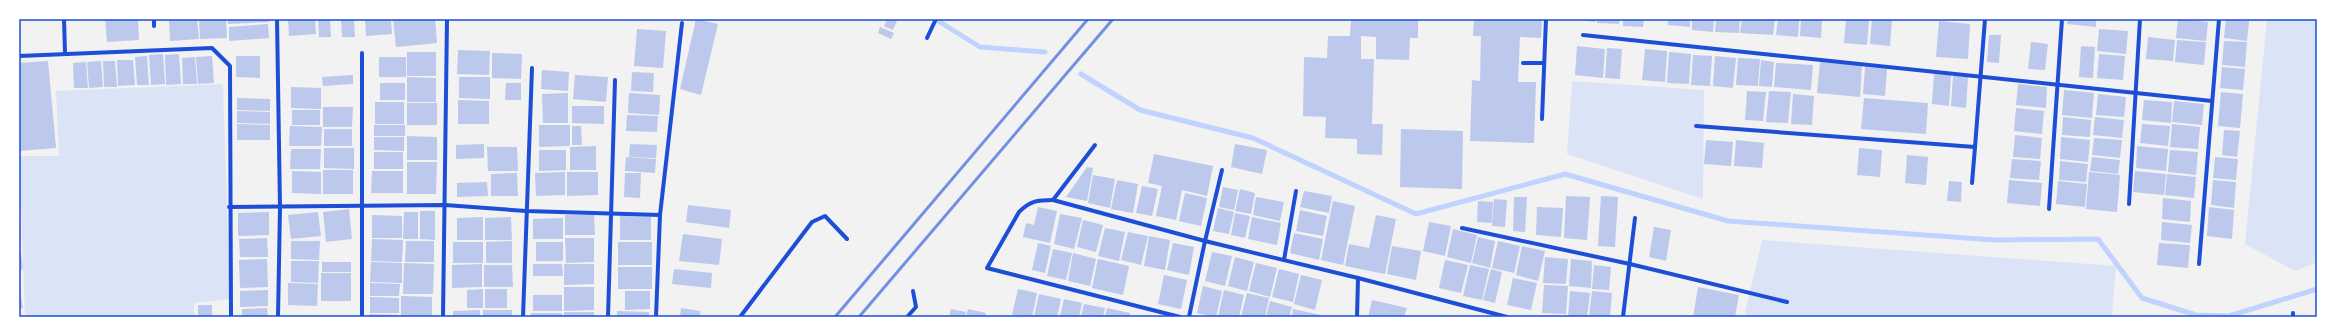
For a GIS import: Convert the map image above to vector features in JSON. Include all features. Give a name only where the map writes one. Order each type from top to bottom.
[{"type":"street","points":[[64,19],[65,53]]},
{"type":"street","points":[[154,19],[154,26]]},
{"type":"street","points":[[277,19],[280,208],[278,317]]},
{"type":"street","points":[[443,317],[447,19]]},
{"type":"street","points":[[927,38],[936,19]]},
{"type":"street","points":[[1542,119],[1546,19]]},
{"type":"street","points":[[1972,183],[1985,19]]},
{"type":"street","points":[[2048,209],[2062,19]]},
{"type":"street","points":[[2128,204],[2140,19]]},
{"type":"street","points":[[2199,264],[2219,19]]},
{"type":"street","points":[[656,317],[660,215],[682,23]]},
{"type":"street","points":[[1583,35],[2212,101]]},
{"type":"street","points":[[19,56],[212,48],[230,66],[229,208],[231,317]]},
{"type":"street","points":[[362,53],[362,317]]},
{"type":"street","points":[[1523,64],[1544,63]]},
{"type":"street","points":[[523,317],[532,68]]},
{"type":"street","points":[[608,317],[615,80]]},
{"type":"street","points":[[1696,126],[1975,147]]},
{"type":"street","points":[[1053,200],[1096,145]]},
{"type":"street","points":[[1189,317],[1222,170]]},
{"type":"street","points":[[1284,260],[1296,191]]},
{"type":"street","points":[[1180,317],[987,268],[1019,212],[1026,204],[1035,200],[1053,200],[1205,241],[1358,278],[1507,317]]},
{"type":"street","points":[[229,208],[445,205],[526,211],[660,215]]},
{"type":"street","points":[[740,317],[812,222],[825,216],[847,239]]},
{"type":"street","points":[[1623,317],[1635,218]]},
{"type":"street","points":[[1462,228],[1630,264],[1787,302]]},
{"type":"street","points":[[1357,317],[1358,278]]},
{"type":"street","points":[[907,317],[916,306],[913,290]]},
{"type":"shaded area","points":[[2267,19],[2317,19],[2317,262],[2295,271],[2245,244]]},
{"type":"shaded area","points":[[1572,81],[1704,90],[1703,199],[1567,154]]},
{"type":"shaded area","points":[[223,84],[230,299],[194,303],[194,317],[25,317],[19,156],[59,156],[56,91]]},
{"type":"shaded area","points":[[1762,240],[2116,266],[2112,317],[1744,317]]},
{"type":"building","points":[[105,19],[138,19],[139,40],[107,42]]},
{"type":"building","points":[[169,19],[197,19],[199,39],[170,41]]},
{"type":"building","points":[[199,19],[226,19],[227,38],[200,39]]},
{"type":"building","points":[[228,19],[269,19],[269,22],[228,24]]},
{"type":"building","points":[[288,19],[315,19],[316,34],[289,36]]},
{"type":"building","points":[[318,19],[330,19],[331,37],[319,37]]},
{"type":"building","points":[[341,19],[354,19],[355,37],[342,37]]},
{"type":"building","points":[[365,19],[391,19],[392,34],[366,36]]},
{"type":"building","points":[[393,19],[435,19],[437,43],[396,47]]},
{"type":"building","points":[[696,19],[718,24],[701,95],[680,89]]},
{"type":"building","points":[[887,19],[897,21],[893,30],[884,26]]},
{"type":"building","points":[[1351,19],[1418,19],[1418,38],[1410,38],[1409,60],[1376,59],[1376,37],[1361,36],[1361,59],[1374,59],[1372,124],[1383,124],[1382,155],[1357,154],[1357,139],[1325,138],[1326,117],[1303,116],[1304,57],[1327,58],[1328,36],[1350,36]]},
{"type":"building","points":[[1474,19],[1542,19],[1541,38],[1520,37],[1518,82],[1536,82],[1534,143],[1470,141],[1472,80],[1480,81],[1481,36],[1473,36]]},
{"type":"building","points":[[1571,19],[1595,19],[1595,22]]},
{"type":"building","points":[[1597,19],[1619,19],[1619,24],[1597,23]]},
{"type":"building","points":[[1623,19],[1644,19],[1643,27],[1623,26]]},
{"type":"building","points":[[1668,19],[1690,19],[1690,27],[1668,25]]},
{"type":"building","points":[[1692,19],[1714,19],[1713,32],[1692,30]]},
{"type":"building","points":[[1716,19],[1740,19],[1739,33],[1715,32]]},
{"type":"building","points":[[1742,19],[1775,19],[1773,35],[1740,33]]},
{"type":"building","points":[[1778,19],[1799,19],[1798,37],[1776,35]]},
{"type":"building","points":[[1801,19],[1822,19],[1821,38],[1800,36]]},
{"type":"building","points":[[1846,19],[1869,19],[1867,45],[1844,43]]},
{"type":"building","points":[[1872,19],[1892,19],[1890,46],[1870,44]]},
{"type":"building","points":[[2068,19],[2096,19],[2096,27],[2067,24]]},
{"type":"building","points":[[2178,19],[2208,22],[2206,41],[2176,38]]},
{"type":"building","points":[[2226,19],[2249,21],[2247,41],[2224,38]]},
{"type":"building","points":[[1939,21],[1970,24],[1968,59],[1936,57]]},
{"type":"building","points":[[268,24],[269,38],[229,41],[229,27]]},
{"type":"building","points":[[880,27],[894,33],[891,39],[878,33]]},
{"type":"building","points":[[637,29],[666,31],[663,68],[634,66]]},
{"type":"building","points":[[2099,29],[2128,31],[2126,54],[2097,51]]},
{"type":"building","points":[[1989,35],[2001,35],[1999,63],[1987,62]]},
{"type":"building","points":[[2148,37],[2175,40],[2173,61],[2146,59]]},
{"type":"building","points":[[2177,40],[2206,42],[2204,65],[2175,62]]},
{"type":"building","points":[[2224,41],[2247,42],[2245,67],[2222,65]]},
{"type":"building","points":[[2031,42],[2048,44],[2045,70],[2028,69]]},
{"type":"building","points":[[1577,46],[1605,49],[1603,78],[1575,75]]},
{"type":"building","points":[[2081,46],[2095,47],[2093,78],[2079,77]]},
{"type":"building","points":[[1607,48],[1622,49],[1620,79],[1605,78]]},
{"type":"building","points":[[1645,49],[1667,51],[1665,82],[1642,80]]},
{"type":"building","points":[[458,50],[490,51],[489,75],[457,74]]},
{"type":"building","points":[[407,52],[436,52],[436,76],[407,76]]},
{"type":"building","points":[[1669,52],[1691,54],[1689,84],[1667,83]]},
{"type":"building","points":[[492,53],[522,54],[521,79],[492,78]]},
{"type":"building","points":[[163,54],[165,84],[151,85],[149,55]]},
{"type":"building","points":[[179,54],[181,84],[166,85],[165,55]]},
{"type":"building","points":[[2099,54],[2125,56],[2123,80],[2097,78]]},
{"type":"building","points":[[1693,55],[1712,56],[1710,86],[1691,85]]},
{"type":"building","points":[[147,56],[149,85],[137,85],[135,57]]},
{"type":"building","points":[[212,56],[214,83],[198,84],[196,57]]},
{"type":"building","points":[[236,56],[260,56],[260,78],[236,77]]},
{"type":"building","points":[[1715,56],[1736,58],[1733,88],[1713,86]]},
{"type":"building","points":[[195,57],[197,84],[183,84],[182,58]]},
{"type":"building","points":[[379,57],[406,57],[406,77],[379,77]]},
{"type":"building","points":[[1738,58],[1760,59],[1758,86],[1736,85]]},
{"type":"building","points":[[117,60],[133,60],[135,85],[118,86]]},
{"type":"building","points":[[1761,60],[1774,62],[1772,87],[1759,86]]},
{"type":"building","points":[[48,61],[56,148],[19,151],[19,63]]},
{"type":"building","points":[[101,61],[103,87],[89,88],[87,62]]},
{"type":"building","points":[[103,61],[115,61],[117,87],[104,87]]},
{"type":"building","points":[[86,62],[88,88],[74,88],[73,63]]},
{"type":"building","points":[[1820,62],[1862,65],[1860,97],[1817,93]]},
{"type":"building","points":[[1776,63],[1813,65],[1811,90],[1774,87]]},
{"type":"building","points":[[1865,67],[1887,69],[1885,96],[1863,94]]},
{"type":"building","points":[[2222,67],[2245,69],[2243,90],[2220,88]]},
{"type":"building","points":[[542,70],[569,72],[568,91],[541,89]]},
{"type":"building","points":[[632,72],[654,73],[653,92],[631,91]]},
{"type":"building","points":[[1934,74],[1951,75],[1949,106],[1932,104]]},
{"type":"building","points":[[353,75],[353,84],[323,86],[322,77]]},
{"type":"building","points":[[575,75],[608,77],[606,102],[573,99]]},
{"type":"building","points":[[1953,76],[1968,77],[1966,108],[1951,106]]},
{"type":"building","points":[[407,77],[436,78],[436,102],[407,102]]},
{"type":"building","points":[[459,77],[490,77],[490,99],[459,98]]},
{"type":"building","points":[[380,83],[405,83],[405,100],[380,100]]},
{"type":"building","points":[[506,83],[521,83],[521,100],[505,100]]},
{"type":"building","points":[[2018,84],[2047,87],[2046,108],[2016,105]]},
{"type":"building","points":[[291,87],[321,88],[321,109],[291,108]]},
{"type":"building","points":[[2064,90],[2094,93],[2092,118],[2062,115]]},
{"type":"building","points":[[1747,91],[1766,92],[1763,121],[1745,120]]},
{"type":"building","points":[[1769,91],[1791,92],[1788,123],[1766,122]]},
{"type":"building","points":[[2221,92],[2243,94],[2240,128],[2218,126]]},
{"type":"building","points":[[568,93],[568,123],[543,123],[542,94]]},
{"type":"building","points":[[629,93],[660,95],[659,115],[628,113]]},
{"type":"building","points":[[1793,94],[1814,96],[1812,125],[1791,124]]},
{"type":"building","points":[[2098,94],[2126,97],[2124,117],[2096,115]]},
{"type":"building","points":[[237,98],[270,99],[270,111],[237,110]]},
{"type":"building","points":[[1864,98],[1928,103],[1926,134],[1861,129]]},
{"type":"building","points":[[458,100],[489,101],[489,124],[458,124]]},
{"type":"building","points":[[2144,100],[2172,102],[2171,123],[2142,120]]},
{"type":"building","points":[[2174,101],[2204,104],[2202,125],[2172,122]]},
{"type":"building","points":[[375,102],[404,102],[404,124],[375,124]]},
{"type":"building","points":[[407,103],[437,103],[437,125],[407,125]]},
{"type":"building","points":[[572,106],[604,106],[604,124],[572,123]]},
{"type":"building","points":[[323,107],[353,107],[352,127],[323,127]]},
{"type":"building","points":[[2016,108],[2044,111],[2042,134],[2014,131]]},
{"type":"building","points":[[292,110],[320,110],[320,125],[292,125]]},
{"type":"building","points":[[237,111],[270,112],[270,124],[237,123]]},
{"type":"building","points":[[627,115],[658,116],[657,132],[626,131]]},
{"type":"building","points":[[2063,117],[2091,120],[2090,137],[2062,135]]},
{"type":"building","points":[[2095,117],[2124,120],[2122,138],[2093,135]]},
{"type":"building","points":[[237,124],[270,125],[270,140],[237,140]]},
{"type":"building","points":[[2142,124],[2170,126],[2168,146],[2140,143]]},
{"type":"building","points":[[2172,124],[2200,127],[2198,149],[2170,147]]},
{"type":"building","points":[[374,125],[405,125],[405,136],[374,136]]},
{"type":"building","points":[[539,125],[570,125],[570,146],[539,147]]},
{"type":"building","points":[[290,126],[322,127],[321,146],[289,146]]},
{"type":"building","points":[[572,126],[581,126],[582,145],[572,145]]},
{"type":"building","points":[[324,129],[352,129],[352,146],[324,146]]},
{"type":"building","points":[[1401,129],[1463,131],[1462,189],[1400,187]]},
{"type":"building","points":[[2224,130],[2240,131],[2237,157],[2222,155]]},
{"type":"building","points":[[2015,135],[2042,138],[2040,159],[2013,157]]},
{"type":"building","points":[[407,136],[437,137],[437,160],[407,160]]},
{"type":"building","points":[[374,137],[404,137],[404,151],[374,150]]},
{"type":"building","points":[[2061,137],[2090,140],[2088,162],[2060,159]]},
{"type":"building","points":[[2094,138],[2122,140],[2120,158],[2092,155]]},
{"type":"building","points":[[1706,140],[1733,142],[1731,166],[1704,164]]},
{"type":"building","points":[[1736,140],[1764,143],[1762,168],[1734,166]]},
{"type":"building","points":[[484,144],[484,158],[456,159],[456,145]]},
{"type":"building","points":[[630,144],[657,145],[656,158],[629,157]]},
{"type":"building","points":[[1235,144],[1267,150],[1262,174],[1231,167]]},
{"type":"building","points":[[596,146],[596,170],[570,170],[570,147]]},
{"type":"building","points":[[2137,146],[2168,149],[2166,171],[2136,168]]},
{"type":"building","points":[[487,147],[517,147],[518,171],[488,171]]},
{"type":"building","points":[[324,148],[354,148],[354,169],[324,168]]},
{"type":"building","points":[[1859,148],[1882,150],[1880,177],[1857,175]]},
{"type":"building","points":[[291,149],[321,149],[320,169],[290,169]]},
{"type":"building","points":[[539,150],[566,150],[566,170],[539,171]]},
{"type":"building","points":[[2170,150],[2198,152],[2196,175],[2168,172]]},
{"type":"building","points":[[374,152],[403,152],[403,169],[374,169]]},
{"type":"building","points":[[1154,154],[1213,166],[1207,196],[1182,190],[1176,220],[1156,216],[1162,186],[1148,183]]},
{"type":"building","points":[[1907,155],[1928,157],[1926,185],[1905,183]]},
{"type":"building","points":[[626,157],[656,159],[655,173],[625,171]]},
{"type":"building","points":[[2092,157],[2120,160],[2118,174],[2090,171]]},
{"type":"building","points":[[2215,157],[2238,159],[2236,180],[2213,178]]},
{"type":"building","points":[[2012,159],[2041,161],[2039,180],[2010,178]]},
{"type":"building","points":[[2060,161],[2088,164],[2086,182],[2059,180]]},
{"type":"building","points":[[407,162],[437,162],[436,194],[407,194]]},
{"type":"building","points":[[1087,167],[1093,168],[1087,201],[1066,197]]},
{"type":"building","points":[[323,170],[353,170],[353,194],[323,194]]},
{"type":"building","points":[[292,171],[321,172],[321,194],[292,193]]},
{"type":"building","points":[[372,171],[403,171],[403,193],[371,193]]},
{"type":"building","points":[[2135,171],[2166,174],[2164,195],[2133,192]]},
{"type":"building","points":[[565,172],[565,195],[536,196],[535,173]]},
{"type":"building","points":[[567,172],[598,172],[598,195],[567,196]]},
{"type":"building","points":[[2089,172],[2120,175],[2117,212],[2086,209]]},
{"type":"building","points":[[517,173],[518,196],[491,196],[491,174]]},
{"type":"building","points":[[625,173],[641,173],[640,198],[624,197]]},
{"type":"building","points":[[2167,174],[2196,177],[2194,198],[2165,195]]},
{"type":"building","points":[[1093,175],[1115,179],[1110,208],[1088,203]]},
{"type":"building","points":[[1117,180],[1138,184],[1133,213],[1111,209]]},
{"type":"building","points":[[2009,180],[2042,183],[2040,206],[2007,203]]},
{"type":"building","points":[[2213,180],[2236,182],[2234,208],[2211,205]]},
{"type":"building","points":[[1949,181],[1962,182],[1961,202],[1947,201]]},
{"type":"building","points":[[2058,181],[2087,184],[2085,207],[2056,204]]},
{"type":"building","points":[[487,182],[488,196],[457,197],[457,183]]},
{"type":"building","points":[[1142,186],[1158,189],[1152,216],[1136,213]]},
{"type":"building","points":[[1223,187],[1238,190],[1234,210],[1219,207]]},
{"type":"building","points":[[1240,189],[1255,193],[1251,214],[1235,211]]},
{"type":"building","points":[[1304,191],[1332,196],[1329,213],[1300,207]]},
{"type":"building","points":[[1185,193],[1207,198],[1201,226],[1179,221]]},
{"type":"building","points":[[1566,196],[1590,197],[1587,240],[1564,238]]},
{"type":"building","points":[[1601,196],[1618,197],[1615,247],[1598,246]]},
{"type":"building","points":[[1256,197],[1284,202],[1280,221],[1253,215]]},
{"type":"building","points":[[1514,197],[1527,197],[1525,232],[1513,231]]},
{"type":"building","points":[[2163,198],[2191,201],[2190,222],[2162,219]]},
{"type":"building","points":[[1494,199],[1507,200],[1505,227],[1492,226]]},
{"type":"building","points":[[1333,201],[1355,206],[1343,265],[1321,260]]},
{"type":"building","points":[[1478,201],[1493,202],[1492,223],[1477,222]]},
{"type":"building","points":[[688,205],[731,210],[729,228],[686,222]]},
{"type":"building","points":[[1038,207],[1057,211],[1050,243],[1023,237],[1026,223],[1034,225]]},
{"type":"building","points":[[1537,207],[1563,208],[1561,237],[1536,235]]},
{"type":"building","points":[[2209,207],[2234,210],[2232,239],[2207,236]]},
{"type":"building","points":[[1218,208],[1234,212],[1229,234],[1213,231]]},
{"type":"building","points":[[349,209],[352,239],[326,242],[323,212]]},
{"type":"building","points":[[1300,210],[1327,216],[1323,236],[1296,231]]},
{"type":"building","points":[[420,211],[435,211],[435,240],[420,239]]},
{"type":"building","points":[[269,212],[269,235],[238,236],[238,213]]},
{"type":"building","points":[[318,212],[321,236],[291,239],[288,215]]},
{"type":"building","points":[[404,212],[418,212],[418,239],[403,239]]},
{"type":"building","points":[[1235,213],[1250,216],[1245,238],[1231,235]]},
{"type":"building","points":[[1060,214],[1082,218],[1074,249],[1054,244]]},
{"type":"building","points":[[372,215],[402,216],[402,238],[372,238]]},
{"type":"building","points":[[565,215],[594,215],[595,235],[565,235]]},
{"type":"building","points":[[1376,215],[1396,219],[1385,274],[1345,266],[1349,244],[1369,248]]},
{"type":"building","points":[[620,216],[651,217],[651,240],[620,240]]},
{"type":"building","points":[[483,217],[483,240],[457,240],[457,218]]},
{"type":"building","points":[[511,217],[512,240],[485,240],[485,218]]},
{"type":"building","points":[[1252,217],[1281,223],[1277,245],[1248,239]]},
{"type":"building","points":[[563,218],[563,239],[533,239],[533,219]]},
{"type":"building","points":[[1083,220],[1103,225],[1096,252],[1077,247]]},
{"type":"building","points":[[1429,222],[1451,226],[1445,256],[1423,251]]},
{"type":"building","points":[[2162,222],[2192,225],[2190,243],[2161,240]]},
{"type":"building","points":[[1654,227],[1671,230],[1666,261],[1649,257]]},
{"type":"building","points":[[1105,228],[1125,232],[1119,261],[1098,256]]},
{"type":"building","points":[[1453,229],[1477,235],[1471,263],[1447,257]]},
{"type":"building","points":[[1128,232],[1148,236],[1141,265],[1121,260]]},
{"type":"building","points":[[1294,233],[1323,239],[1319,260],[1290,253]]},
{"type":"building","points":[[683,234],[722,239],[719,265],[679,261]]},
{"type":"building","points":[[1149,236],[1170,240],[1165,270],[1144,266]]},
{"type":"building","points":[[1478,237],[1495,241],[1490,268],[1472,263]]},
{"type":"building","points":[[267,238],[268,257],[240,257],[239,239]]},
{"type":"building","points":[[565,238],[594,238],[594,262],[566,263]]},
{"type":"building","points":[[372,239],[403,240],[402,262],[371,261]]},
{"type":"building","points":[[291,241],[320,241],[319,260],[291,259]]},
{"type":"building","points":[[406,241],[434,241],[434,262],[405,262]]},
{"type":"building","points":[[512,241],[512,263],[486,263],[486,242]]},
{"type":"building","points":[[1498,241],[1520,246],[1514,273],[1492,268]]},
{"type":"building","points":[[453,242],[483,242],[483,263],[453,263]]},
{"type":"building","points":[[536,242],[563,242],[563,261],[536,261]]},
{"type":"building","points":[[618,242],[652,242],[652,265],[618,265]]},
{"type":"building","points":[[1038,243],[1051,246],[1045,273],[1032,270]]},
{"type":"building","points":[[1173,243],[1194,247],[1189,275],[1167,270]]},
{"type":"building","points":[[2159,243],[2190,245],[2188,268],[2157,265]]},
{"type":"building","points":[[1392,246],[1421,251],[1416,280],[1387,274]]},
{"type":"building","points":[[1522,246],[1545,251],[1538,281],[1516,275]]},
{"type":"building","points":[[1053,249],[1072,253],[1066,280],[1047,276]]},
{"type":"building","points":[[1212,252],[1232,256],[1225,286],[1205,281]]},
{"type":"building","points":[[19,253],[21,253],[23,269],[19,270]]},
{"type":"building","points":[[1073,253],[1096,259],[1090,286],[1068,281]]},
{"type":"building","points":[[1235,257],[1254,262],[1247,291],[1228,286]]},
{"type":"building","points":[[1545,257],[1568,259],[1566,284],[1543,283]]},
{"type":"building","points":[[267,259],[268,287],[240,288],[239,260]]},
{"type":"building","points":[[1098,259],[1129,266],[1123,295],[1092,288]]},
{"type":"building","points":[[1571,259],[1592,261],[1591,288],[1569,286]]},
{"type":"building","points":[[1445,260],[1468,265],[1461,293],[1439,288]]},
{"type":"building","points":[[291,261],[319,261],[318,283],[291,282]]},
{"type":"building","points":[[322,262],[351,262],[351,272],[322,272]]},
{"type":"building","points":[[371,262],[402,263],[402,283],[370,282]]},
{"type":"building","points":[[404,263],[434,264],[433,294],[403,294]]},
{"type":"building","points":[[1256,263],[1277,268],[1270,297],[1249,291]]},
{"type":"building","points":[[482,264],[482,287],[452,288],[452,265]]},
{"type":"building","points":[[533,264],[562,264],[563,276],[533,276]]},
{"type":"building","points":[[564,264],[594,264],[594,284],[564,285]]},
{"type":"building","points":[[484,265],[512,265],[513,287],[484,287]]},
{"type":"building","points":[[1470,265],[1489,269],[1482,300],[1463,296]]},
{"type":"building","points":[[1594,265],[1611,267],[1609,290],[1592,289]]},
{"type":"building","points":[[618,267],[652,267],[652,289],[618,289]]},
{"type":"building","points":[[674,269],[712,273],[711,288],[672,284]]},
{"type":"building","points":[[1279,269],[1299,274],[1293,302],[1272,297]]},
{"type":"building","points":[[1491,269],[1502,272],[1495,303],[1483,300]]},
{"type":"building","points":[[321,273],[351,273],[351,301],[321,301]]},
{"type":"building","points":[[1164,275],[1187,280],[1181,309],[1158,304]]},
{"type":"building","points":[[1301,275],[1322,280],[1315,310],[1294,304]]},
{"type":"building","points":[[1513,278],[1537,283],[1531,310],[1507,305]]},
{"type":"building","points":[[288,283],[318,284],[317,306],[288,305]]},
{"type":"building","points":[[370,283],[400,284],[399,296],[370,296]]},
{"type":"building","points":[[1544,285],[1568,286],[1566,314],[1542,313]]},
{"type":"building","points":[[19,286],[23,308],[19,309]]},
{"type":"building","points":[[1203,286],[1222,291],[1216,317],[1197,313]]},
{"type":"building","points":[[564,287],[594,287],[594,310],[564,311]]},
{"type":"building","points":[[1698,287],[1739,295],[1735,317],[1693,317]]},
{"type":"building","points":[[483,289],[483,308],[467,308],[467,290]]},
{"type":"building","points":[[485,289],[507,289],[507,308],[485,308]]},
{"type":"building","points":[[1018,289],[1037,293],[1032,317],[1012,315]]},
{"type":"building","points":[[268,290],[268,306],[240,307],[240,291]]},
{"type":"building","points":[[1224,290],[1244,295],[1239,317],[1218,317]]},
{"type":"building","points":[[625,291],[650,291],[650,309],[625,310]]},
{"type":"building","points":[[1570,291],[1590,293],[1587,317],[1568,317]]},
{"type":"building","points":[[1592,291],[1612,293],[1610,317],[1589,317]]},
{"type":"building","points":[[1247,293],[1269,298],[1265,317],[1241,317]]},
{"type":"building","points":[[1039,294],[1061,299],[1057,317],[1034,317]]},
{"type":"building","points":[[533,295],[562,295],[562,311],[533,311]]},
{"type":"building","points":[[401,296],[432,297],[432,317],[401,317]]},
{"type":"building","points":[[370,297],[399,298],[399,313],[370,313]]},
{"type":"building","points":[[1064,299],[1082,303],[1079,317],[1060,317]]},
{"type":"building","points":[[1372,300],[1407,308],[1404,317],[1368,317]]},
{"type":"building","points":[[1270,301],[1292,307],[1289,317],[1266,317]]},
{"type":"building","points":[[1084,304],[1105,308],[1103,317],[1081,317]]},
{"type":"building","points":[[198,305],[212,305],[212,317],[198,317]]},
{"type":"building","points":[[267,308],[268,317],[242,317],[242,309]]},
{"type":"building","points":[[681,308],[700,311],[700,317],[680,317]]},
{"type":"building","points":[[1107,308],[1130,313],[1130,317],[1105,317]]},
{"type":"building","points":[[951,309],[966,312],[965,317],[949,317]]},
{"type":"building","points":[[968,309],[986,313],[985,317],[966,317]]},
{"type":"building","points":[[1293,309],[1321,315],[1321,317],[1292,317]]},
{"type":"building","points":[[480,310],[480,317],[453,317],[453,311]]},
{"type":"building","points":[[483,310],[512,310],[512,317],[483,317]]},
{"type":"building","points":[[617,311],[649,312],[649,317],[617,317]]},
{"type":"building","points":[[564,312],[594,312],[594,317],[564,317]]},
{"type":"building","points":[[531,313],[562,313],[562,317],[531,317]]},
{"type":"building","points":[[370,314],[399,315],[399,317],[370,317]]},
{"type":"waterway","points":[[935,19],[980,47],[1045,52]]},
{"type":"waterway","points":[[1081,74],[1140,110],[1253,138],[1416,214],[1565,174],[1728,221],[1995,240],[2098,239],[2142,298],[2196,315],[2229,316],[2317,289]]},
{"type":"railway","points":[[835,317],[1088,19]]},
{"type":"railway","points":[[859,317],[1113,19]]}]
